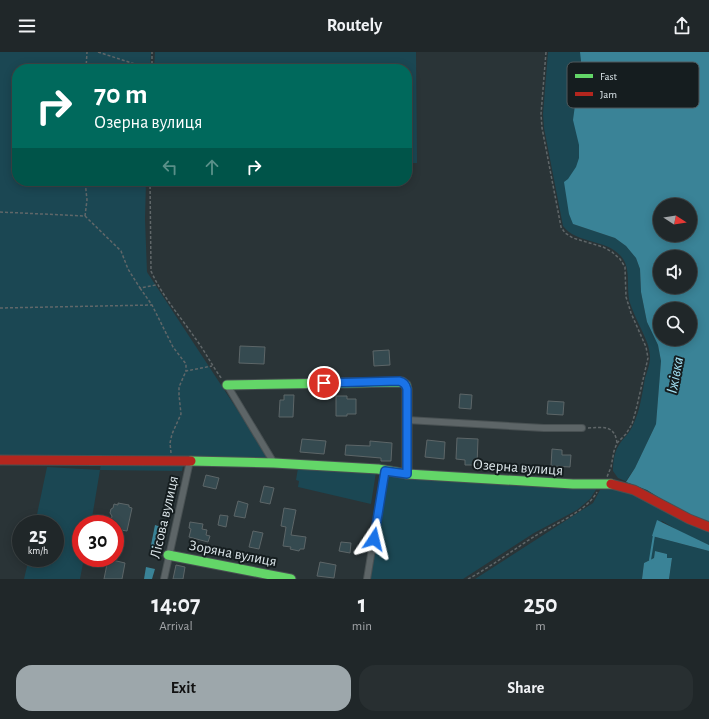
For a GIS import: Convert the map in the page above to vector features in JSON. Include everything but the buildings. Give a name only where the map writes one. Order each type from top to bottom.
[{"type":"street","points":[[227,385],[402,382],[406,385],[407,389],[407,474]]},
{"type":"street","points":[[227,385],[274,463]]},
{"type":"street","points":[[407,420],[544,428],[582,428]]},
{"type":"street","name":"Озерна вулиця","points":[[0,460],[274,463],[378,469],[407,474],[573,484],[609,484],[626,487],[658,501],[689,519],[709,527]]},
{"type":"street","name":"Лісова вулиця","points":[[164,579],[168,555],[190,461]]},
{"type":"street","points":[[367,579],[385,471]]},
{"type":"street","name":"Зоряна вулиця","points":[[168,555],[291,579]]},
{"type":"path","points":[[86,64],[87,52]]},
{"type":"path","points":[[98,52],[135,64]]},
{"type":"path","points":[[151,64],[152,52]]},
{"type":"path","points":[[468,579],[588,504],[595,496],[608,474],[617,443],[626,434],[632,424],[648,358],[646,347],[631,313],[626,297],[625,267],[620,259],[603,247],[573,238],[561,227],[542,128],[541,114],[546,52]]},
{"type":"path","points":[[85,216],[87,200],[86,186]]},
{"type":"path","points":[[150,186],[151,271],[157,285],[197,340],[212,366],[227,385]]},
{"type":"path","points":[[0,212],[85,216],[121,251],[128,269],[152,305],[173,347],[186,364],[186,371],[179,387],[181,414],[172,434],[170,443],[171,461]]},
{"type":"path","points":[[140,288],[157,285]]},
{"type":"path","points":[[0,308],[152,305]]},
{"type":"path","points":[[186,371],[212,366]]},
{"type":"path","points":[[582,428],[610,428],[616,435],[617,443]]},
{"type":"shaded area","points":[[0,52],[151,52],[150,64],[12,64],[12,186],[146,186],[145,219],[147,272],[271,461],[0,455]]},
{"type":"shaded area","points":[[155,52],[416,52],[417,163],[412,163],[412,64],[154,64]]},
{"type":"shaded area","points":[[548,52],[606,52],[604,62],[567,62],[567,108],[595,108],[573,224],[615,238],[626,246],[636,258],[640,269],[641,292],[647,322],[653,335],[653,346],[658,346],[661,361],[656,424],[635,468],[626,481],[638,480],[661,498],[647,490],[618,478],[613,471],[617,448],[632,428],[637,414],[650,362],[650,353],[630,303],[628,292],[628,275],[623,259],[617,252],[610,248],[576,236],[563,226],[544,128],[543,114]]},
{"type":"shaded area","points":[[101,463],[181,464],[183,466],[182,471],[100,470]]},
{"type":"shaded area","points":[[47,467],[100,470],[92,515],[72,515],[72,567],[82,567],[80,579],[24,579],[27,567],[64,567],[64,515],[37,515]]},
{"type":"shaded area","points":[[298,468],[376,472],[371,504],[298,487],[299,481],[296,480]]},
{"type":"shaded area","points":[[388,474],[492,484],[597,488],[590,499],[577,510],[534,533],[463,579],[370,579]]},
{"type":"shaded area","points":[[609,489],[635,495],[648,500],[709,530],[709,545],[662,521],[652,536],[709,551],[709,579],[669,579],[672,559],[666,558],[667,554],[655,551],[654,558],[644,563],[642,579],[475,579],[593,503],[600,490]]},
{"type":"water","points":[[580,52],[709,52],[709,524],[690,517],[647,490],[626,482],[635,468],[656,424],[661,361],[658,346],[697,346],[697,302],[653,302],[653,335],[647,322],[641,292],[640,269],[636,258],[626,246],[615,238],[573,224],[569,214],[564,182],[568,179],[576,167],[579,158],[579,145],[573,120],[575,108],[699,108],[699,62],[581,62]]},
{"type":"water","points":[[657,520],[709,545],[709,551],[652,536]]},
{"type":"water","points":[[155,525],[161,527],[156,556],[149,555]]},
{"type":"water","points":[[655,551],[667,554],[667,558],[672,558],[669,579],[642,579],[644,563],[654,558]]},
{"type":"water","points":[[146,567],[155,569],[152,579],[144,579]]},
{"type":"waterway","name":"Іжівка","points":[[650,560],[654,535]]},
{"type":"traffic: fast","points":[[227,385],[402,382],[406,385],[407,389],[407,474]]},
{"type":"traffic: fast","points":[[191,461],[274,463],[378,469],[407,474],[573,484],[611,484]]},
{"type":"traffic: fast","points":[[168,555],[291,579]]},
{"type":"traffic: jam","points":[[0,460],[191,461]]},
{"type":"traffic: jam","points":[[611,484],[634,490],[689,519],[709,527]]},
{"type":"route","points":[[324,383],[399,381],[406,385],[407,474],[385,471],[374,539]]}]
